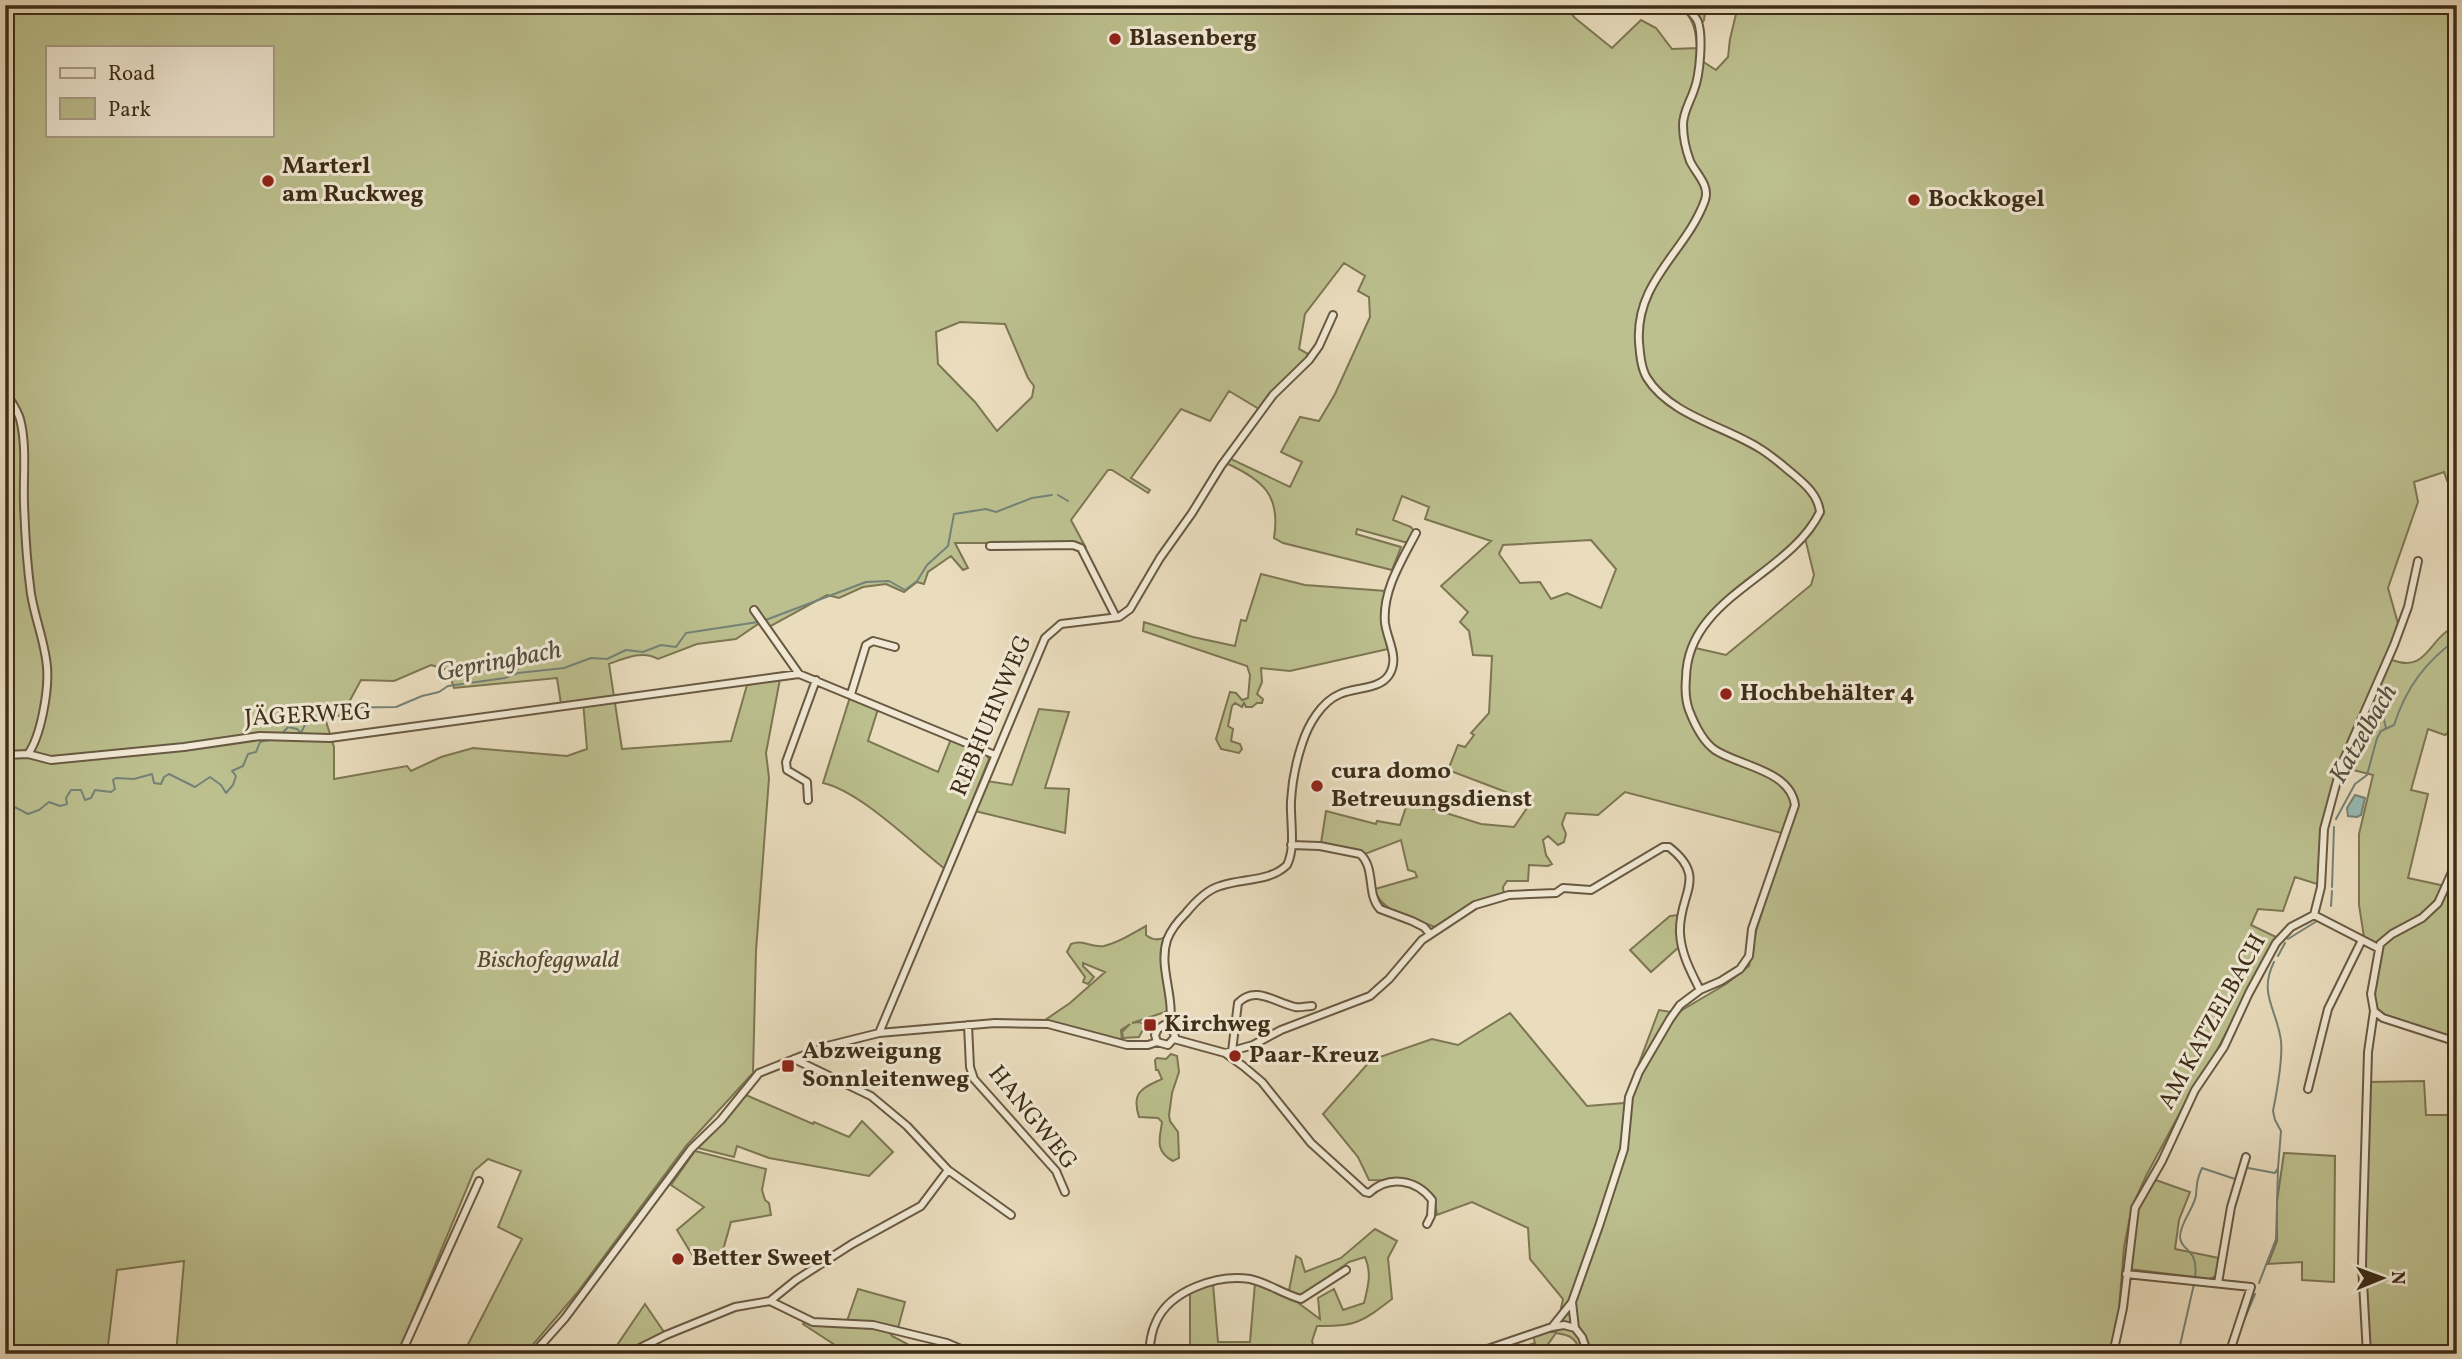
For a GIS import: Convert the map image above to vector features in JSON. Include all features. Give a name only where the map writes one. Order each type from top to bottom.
[{"type":"street","points":[[1552,1327],[1572,1302],[1611,1190],[1624,1149],[1627,1110],[1633,1085],[1670,1019],[1681,1005],[1700,990],[1740,969],[1749,956],[1752,929],[1795,804],[1793,794],[1784,784],[1712,748],[1693,721],[1685,701],[1689,654],[1718,610],[1736,592],[1790,551],[1820,512],[1812,492],[1758,447],[1677,407],[1646,377],[1641,361],[1639,319],[1644,301],[1668,258],[1692,229],[1706,195],[1689,159],[1683,137],[1683,121],[1700,65],[1698,20],[1684,5]]},
{"type":"street","points":[[990,547],[1073,545],[1082,548],[1116,617],[1125,614],[1137,600],[1160,558],[1221,466],[1273,395],[1309,360],[1319,346],[1333,315]]},
{"type":"street","points":[[5,391],[16,410],[21,428],[24,511],[32,596],[47,667],[47,683],[37,736],[35,745],[28,754]]},
{"type":"street","points":[[1172,1041],[1174,1033],[1170,1027],[1172,1012],[1165,952],[1170,932],[1187,911],[1212,889],[1268,876],[1283,869],[1289,862],[1291,793],[1303,740],[1311,721],[1334,697],[1381,682],[1390,674],[1393,659],[1385,623],[1386,603],[1396,572],[1416,533]]},
{"type":"street","points":[[2378,948],[2314,915],[2321,887],[2324,829],[2341,766],[2394,645],[2408,607],[2418,561]]},
{"type":"street","points":[[756,613],[799,674]]},
{"type":"street","name":"REBHUHNWEG","points":[[879,1033],[1048,633],[1066,622],[1116,617]]},
{"type":"street","points":[[851,694],[866,645],[873,642],[895,647]]},
{"type":"street","name":"JÄGERWEG","points":[[5,755],[28,754],[51,760],[277,736],[330,738],[799,674],[995,755]]},
{"type":"street","points":[[808,800],[807,782],[787,770],[786,762],[816,680]]},
{"type":"street","points":[[1291,845],[1320,846],[1360,854],[1367,865],[1375,904],[1380,909],[1424,928],[1430,934]]},
{"type":"street","points":[[533,1354],[565,1318],[691,1149],[721,1120],[759,1073],[827,1046],[879,1033],[995,1023],[1037,1023],[1067,1028],[1127,1045],[1157,1042],[1164,1045],[1172,1041],[1228,1052],[1253,1045],[1281,1030],[1370,996],[1389,979],[1416,945],[1466,909],[1509,895],[1556,893],[1563,888],[1591,890],[1662,847],[1669,847],[1682,857],[1690,871],[1680,932],[1684,956],[1700,990]]},
{"type":"street","points":[[2367,1354],[2362,1254],[2368,1052],[2374,1010],[2371,994],[2378,948],[2392,934],[2422,918],[2438,904],[2445,890],[2457,847]]},
{"type":"street","name":"AM KATZELBACH","points":[[2113,1354],[2135,1208],[2162,1161],[2194,1090],[2224,1047],[2276,943],[2291,927],[2314,915]]},
{"type":"street","points":[[2308,1090],[2327,1012],[2362,940]]},
{"type":"street","points":[[1228,1052],[1238,1003],[1250,994],[1258,994],[1297,1007],[1312,1006]]},
{"type":"street","points":[[2374,1010],[2390,1021],[2457,1042]]},
{"type":"street","name":"HANGWEG","points":[[968,1026],[970,1066],[974,1079],[1056,1171],[1065,1192]]},
{"type":"street","points":[[1157,1042],[1155,1035],[1158,1029],[1170,1027]]},
{"type":"street","points":[[1228,1052],[1262,1082],[1311,1143],[1365,1192],[1369,1193],[1379,1184],[1387,1182],[1412,1183],[1425,1191],[1432,1200],[1431,1216],[1427,1224]]},
{"type":"street","points":[[794,1059],[872,1096],[907,1126],[948,1170],[1011,1215]]},
{"type":"street","points":[[2218,1283],[2233,1198],[2246,1157]]},
{"type":"street","points":[[628,1354],[666,1335],[735,1307],[770,1301],[834,1255],[921,1206],[948,1170]]},
{"type":"street","points":[[404,1354],[402,1352],[478,1181]]},
{"type":"street","points":[[1149,1354],[1153,1329],[1162,1312],[1184,1293],[1203,1284],[1219,1279],[1247,1279],[1301,1299],[1346,1270]]},
{"type":"street","points":[[2126,1274],[2251,1287],[2229,1354]]},
{"type":"street","points":[[770,1301],[813,1322],[873,1325],[947,1343],[972,1354]]},
{"type":"street","points":[[1572,1302],[1575,1328],[1588,1354]]},
{"type":"street","points":[[1473,1354],[1552,1327],[1564,1325],[1575,1328]]},
{"type":"green space","name":"Bischofeggwald","points":[[5,5],[1564,5],[1575,18],[1612,48],[1641,20],[1656,28],[1672,49],[1697,48],[1693,24],[1678,5],[1706,5],[1701,24],[1702,61],[1716,70],[1728,57],[1737,10],[1734,5],[2457,5],[2457,508],[2444,472],[2414,482],[2418,502],[2388,588],[2401,634],[2392,660],[2414,662],[2428,652],[2447,631],[2457,626],[2457,725],[2445,735],[2428,729],[2411,790],[2428,794],[2408,878],[2445,886],[2422,913],[2376,944],[2364,937],[2359,905],[2359,834],[2373,775],[2341,767],[2324,829],[2320,885],[2295,877],[2283,911],[2258,909],[2251,925],[2276,937],[2214,1056],[2146,1176],[2132,1207],[2124,1247],[2119,1310],[2110,1354],[1581,1354],[1573,1339],[1556,1333],[1541,1354],[1501,1354],[1535,1343],[1533,1335],[1556,1332],[1563,1299],[1530,1259],[1528,1228],[1472,1202],[1437,1215],[1434,1196],[1414,1181],[1369,1180],[1358,1157],[1323,1114],[1371,1060],[1432,1039],[1458,1045],[1510,1013],[1587,1106],[1624,1103],[1659,1010],[1677,1013],[1726,984],[1749,966],[1756,931],[1786,834],[1625,792],[1598,815],[1566,813],[1562,824],[1566,834],[1564,842],[1558,845],[1548,836],[1543,840],[1546,855],[1552,864],[1529,865],[1528,881],[1507,881],[1503,887],[1504,896],[1483,902],[1435,927],[1399,914],[1383,904],[1378,897],[1375,889],[1417,877],[1415,872],[1408,870],[1401,840],[1365,854],[1355,849],[1321,843],[1326,811],[1376,824],[1377,821],[1400,825],[1408,801],[1481,824],[1514,827],[1527,808],[1526,804],[1506,792],[1448,770],[1458,745],[1465,747],[1474,735],[1471,733],[1489,713],[1492,656],[1473,655],[1469,631],[1460,622],[1468,612],[1441,586],[1491,541],[1425,519],[1429,507],[1402,496],[1393,520],[1411,527],[1414,531],[1408,543],[1357,529],[1356,534],[1401,547],[1392,570],[1283,543],[1274,538],[1275,511],[1266,491],[1250,476],[1226,463],[1229,458],[1290,487],[1302,462],[1281,452],[1300,417],[1319,421],[1335,394],[1370,317],[1369,297],[1358,291],[1365,276],[1344,263],[1305,314],[1299,349],[1310,355],[1259,409],[1229,391],[1210,421],[1181,409],[1131,478],[1150,490],[1148,493],[1108,470],[1071,520],[1086,548],[1073,543],[955,543],[968,568],[963,570],[951,556],[928,572],[924,584],[917,582],[904,592],[886,584],[863,587],[839,598],[827,595],[769,627],[764,620],[736,639],[697,644],[658,659],[640,655],[609,664],[622,749],[731,741],[747,685],[780,679],[766,753],[769,778],[756,951],[753,1073],[686,1146],[577,1293],[525,1354],[463,1354],[522,1239],[498,1227],[521,1171],[488,1159],[474,1171],[398,1354],[176,1354],[184,1261],[117,1270],[107,1354],[5,1354]],"holes":[[[960,322],[1005,324],[1034,386],[1032,397],[997,431],[975,402],[938,364],[936,332]],[[1817,514],[1819,520],[1805,538],[1814,575],[1811,585],[1726,655],[1691,647],[1721,603],[1795,543]],[[1591,540],[1616,569],[1601,608],[1567,593],[1551,599],[1540,582],[1520,583],[1499,554],[1503,545]],[[431,665],[448,670],[454,688],[557,678],[561,704],[583,701],[587,749],[567,756],[473,748],[441,757],[411,771],[407,766],[334,779],[334,747],[325,718],[342,715],[361,680],[394,681]]]},
{"type":"green space","points":[[1261,574],[1305,585],[1386,591],[1382,623],[1388,649],[1290,671],[1261,668],[1262,682],[1257,694],[1263,699],[1262,703],[1252,707],[1246,707],[1244,703],[1242,707],[1235,703],[1232,706],[1228,726],[1233,729],[1231,741],[1240,744],[1242,749],[1239,753],[1221,749],[1216,739],[1230,692],[1236,693],[1242,700],[1248,698],[1250,675],[1247,666],[1143,631],[1144,622],[1235,646],[1241,620],[1246,621]]},
{"type":"green space","points":[[850,697],[878,709],[868,741],[938,772],[951,739],[986,754],[989,759],[945,869],[869,807],[838,788],[823,783]]},
{"type":"green space","points":[[1039,709],[1069,712],[1045,788],[1069,789],[1065,833],[975,811],[987,781],[1012,785]]},
{"type":"green space","points":[[2457,856],[2457,1039],[2382,1014],[2373,1003],[2377,963],[2383,944],[2438,905],[2448,889]]},
{"type":"green space","points":[[1679,915],[1679,947],[1651,972],[1630,950],[1670,916]]},
{"type":"green space","points":[[1146,926],[1148,937],[1165,937],[1162,952],[1168,1011],[1132,1023],[1146,1024],[1139,1037],[1123,1038],[1122,1032],[1130,1024],[1121,1030],[1122,1041],[1045,1020],[1070,1003],[1105,972],[1083,963],[1094,977],[1088,984],[1083,982],[1085,977],[1067,952],[1071,944],[1079,942],[1104,946]]},
{"type":"green space","points":[[1171,1054],[1177,1056],[1179,1072],[1169,1115],[1178,1132],[1179,1158],[1173,1161],[1161,1148],[1162,1122],[1158,1118],[1139,1117],[1136,1102],[1137,1096],[1144,1088],[1162,1079],[1156,1070],[1155,1060],[1166,1059]]},
{"type":"green space","points":[[2424,1081],[2426,1115],[2457,1115],[2457,1354],[2369,1354],[2364,1250],[2368,1082]]},
{"type":"green space","points":[[746,1095],[849,1137],[862,1121],[893,1152],[869,1176],[769,1158],[737,1146],[734,1157],[698,1148]]},
{"type":"green space","points":[[695,1151],[766,1169],[762,1190],[769,1203],[771,1215],[731,1222],[721,1257],[704,1265],[698,1256],[694,1258],[677,1230],[704,1207],[671,1185]]},
{"type":"green space","points":[[2284,1153],[2335,1156],[2334,1282],[2302,1280],[2302,1262],[2268,1264],[2277,1241],[2277,1201]]},
{"type":"green space","points":[[2150,1178],[2190,1192],[2179,1220],[2175,1249],[2219,1258],[2216,1276],[2210,1279],[2129,1269],[2136,1217]]},
{"type":"green space","points":[[1375,1229],[1397,1241],[1388,1258],[1392,1299],[1358,1322],[1317,1326],[1312,1341],[1316,1354],[1153,1354],[1153,1351],[1190,1346],[1190,1292],[1213,1284],[1218,1342],[1250,1342],[1255,1283],[1297,1302],[1320,1319],[1318,1298],[1334,1289],[1343,1310],[1364,1303],[1369,1274],[1365,1257],[1349,1262],[1302,1296],[1288,1295],[1296,1256],[1301,1259],[1305,1272],[1341,1258]]},
{"type":"green space","points":[[858,1289],[905,1302],[898,1328],[847,1321]]},
{"type":"green space","points":[[645,1304],[664,1332],[620,1354],[611,1354]]},
{"type":"green space","points":[[803,1324],[863,1325],[888,1330],[892,1336],[911,1346],[915,1354],[831,1354],[835,1345]]},
{"type":"water","points":[[2355,795],[2365,798],[2361,815],[2348,816],[2347,808]]},
{"type":"waterway","name":"Gepringbach","points":[[763,621],[866,582],[889,581],[905,590],[917,581],[927,565],[948,546],[954,514],[986,509],[996,512],[1032,498],[1052,495]]},
{"type":"waterway","name":"Gepringbach","points":[[1058,495],[1068,501]]},
{"type":"waterway","name":"Gepringbach","points":[[281,735],[288,727],[301,733],[311,712],[331,708],[396,707],[439,692],[448,686],[505,678],[518,673],[564,668],[591,658],[607,659],[626,650],[643,652],[661,645],[676,647],[686,633],[758,622]]},
{"type":"waterway","name":"Katzelbach","points":[[2336,819],[2355,784],[2367,775],[2381,731],[2394,725],[2404,699],[2418,677],[2435,657],[2457,639]]},
{"type":"waterway","points":[[2377,692],[2386,728]]},
{"type":"waterway","name":"Gepringbach","points":[[5,807],[11,805],[28,814],[49,802],[60,806],[67,804],[66,798],[71,790],[81,790],[85,800],[91,798],[95,790],[111,792],[115,789],[113,780],[116,778],[134,779],[152,774],[154,783],[161,784],[169,774],[195,787],[210,777],[221,785],[226,793],[236,776],[232,771],[243,766],[248,754],[256,752],[260,742],[274,739]]},
{"type":"waterway","name":"Katzelbach","points":[[2332,887],[2334,827]]},
{"type":"waterway","name":"Katzelbach","points":[[2331,906],[2332,891]]},
{"type":"waterway","name":"Katzelbach","points":[[2288,939],[2317,921]]},
{"type":"waterway","name":"Katzelbach","points":[[2278,956],[2285,943]]},
{"type":"waterway","name":"Katzelbach","points":[[2248,1168],[2275,1173],[2278,1168],[2281,1131],[2273,1111],[2281,1041],[2268,993],[2274,962]]},
{"type":"waterway","name":"Katzelbach","points":[[2195,1277],[2194,1261],[2180,1237],[2182,1226],[2195,1200],[2200,1172],[2202,1168],[2235,1179],[2239,1170]]},
{"type":"waterway","name":"Katzelbach","points":[[2259,1283],[2276,1239],[2278,1169]]},
{"type":"waterway","name":"Katzelbach","points":[[2178,1354],[2194,1284]]},
{"type":"waterway","name":"Katzelbach","points":[[2242,1325],[2255,1294]]},
{"type":"place","name":"Blasenberg","points":[[1115,39]]},
{"type":"place","name":"Marterl am Ruckweg","points":[[268,181]]},
{"type":"place","name":"Bockkogel","points":[[1914,200]]},
{"type":"place","name":"Hochbehälter 4","points":[[1726,694]]},
{"type":"place","name":"cura domo Betreuungsdienst","points":[[1317,786]]},
{"type":"place","name":"Kirchweg","points":[[1150,1025]]},
{"type":"place","name":"Paar-Kreuz","points":[[1235,1056]]},
{"type":"place","name":"Abzweigung Sonnleitenweg","points":[[788,1066]]},
{"type":"place","name":"Better Sweet","points":[[678,1259]]}]
